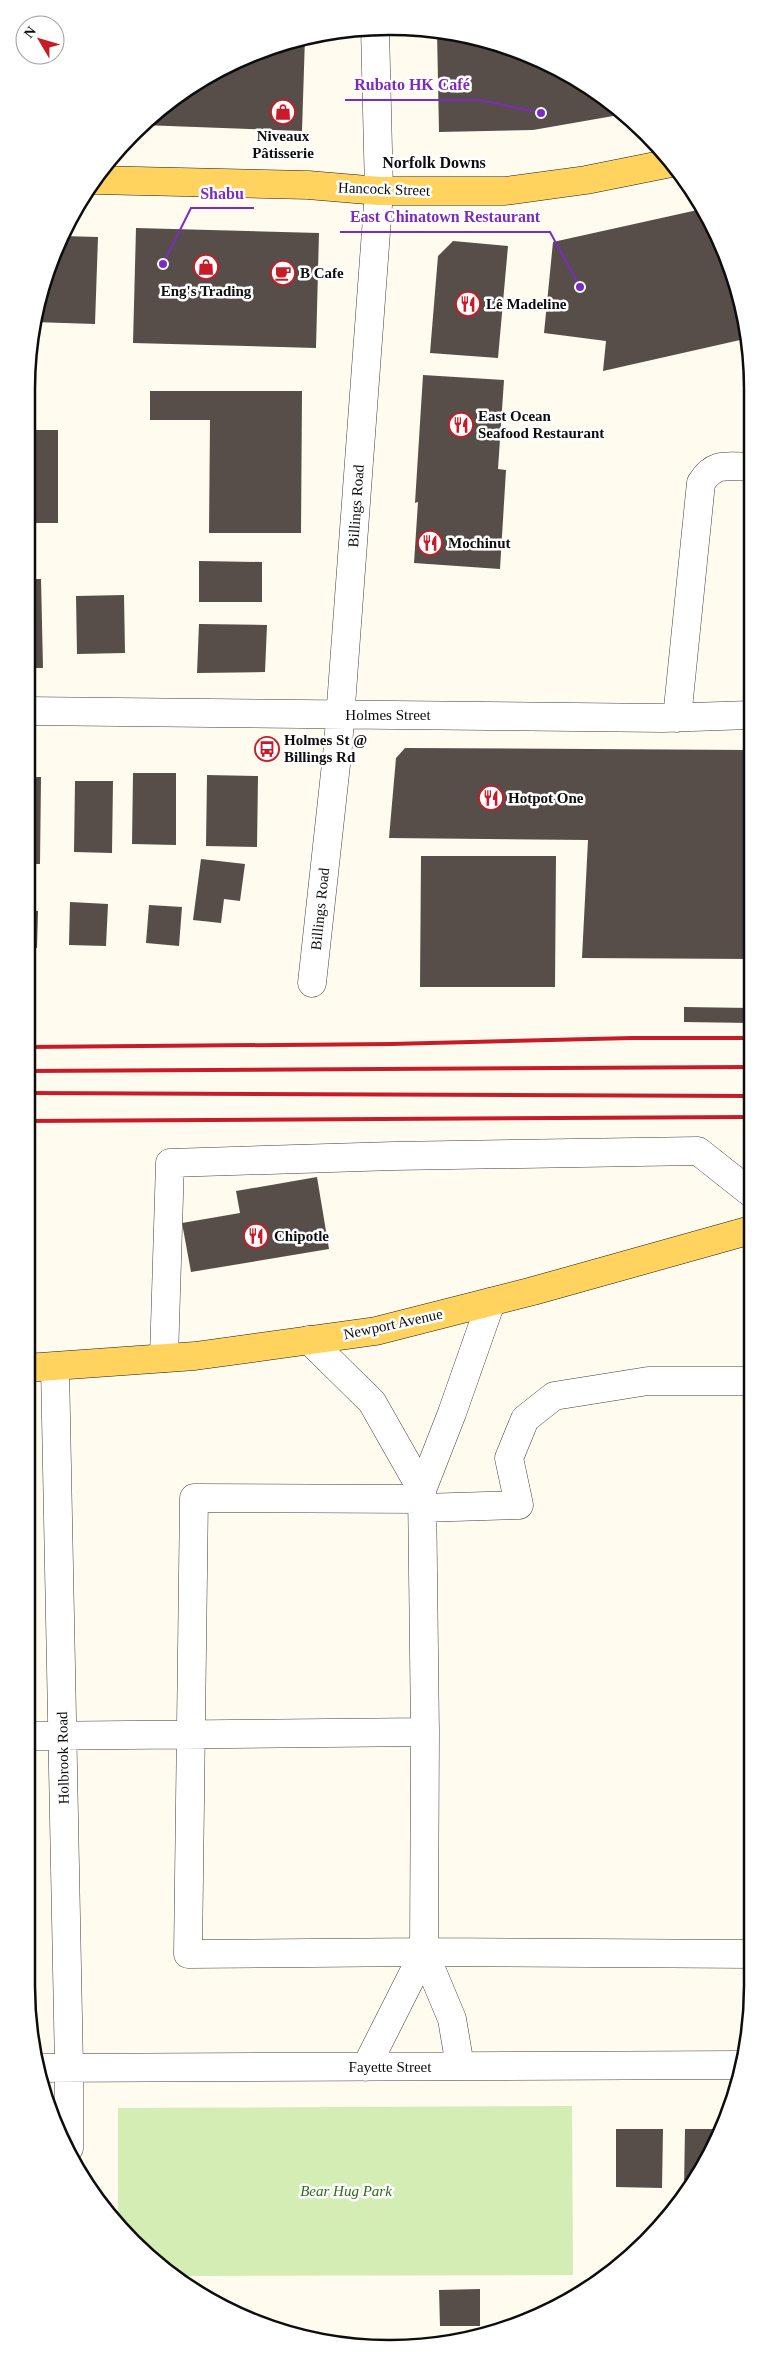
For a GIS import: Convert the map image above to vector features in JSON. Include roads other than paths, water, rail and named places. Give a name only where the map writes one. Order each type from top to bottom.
[{"type":"main road","name":"Hancock Street","points":[[104,180],[308,185],[379,191],[504,190],[586,180],[663,165]]},
{"type":"main road","name":"Newport Avenue","points":[[35,1368],[195,1356],[376,1331],[491,1302],[744,1232]]},
{"type":"street","name":"Billings Road","points":[[312,983],[340,714],[379,191],[375,36]]},
{"type":"street","points":[[677,718],[701,483],[708,472],[724,466],[744,467]]},
{"type":"street","name":"Holmes Street","points":[[35,711],[677,718],[744,716]]},
{"type":"street","points":[[164,1358],[170,1163],[403,1156],[698,1151],[744,1187]]},
{"type":"street","points":[[460,2066],[452,2019],[424,1952],[422,1499],[491,1302]]},
{"type":"street","points":[[309,1340],[372,1402],[422,1499]]},
{"type":"street","name":"Holbrook Road","points":[[55,1367],[69,2136]]},
{"type":"street","points":[[744,1381],[648,1381],[554,1396],[525,1419],[509,1458],[519,1505],[422,1499],[194,1498],[188,1954],[424,1952],[744,1954]]},
{"type":"street","points":[[35,1736],[424,1732]]},
{"type":"street","points":[[366,2067],[424,1952]]},
{"type":"street","name":"Fayette Street","points":[[45,2068],[735,2065]]},
{"type":"railway","points":[[35,1047],[391,1044],[632,1038],[744,1038]]},
{"type":"railway","points":[[35,1071],[744,1067]]},
{"type":"railway","points":[[35,1093],[744,1096]]},
{"type":"railway","points":[[35,1121],[744,1117]]},
{"type":"place","name":"Niveaux Pâtisserie","points":[[283,112]]},
{"type":"place","name":"Rubato HK Café","points":[[541,113]]},
{"type":"place","name":"Shabu","points":[[163,264]]},
{"type":"place","name":"Eng's Trading","points":[[206,267]]},
{"type":"place","name":"B Cafe","points":[[283,273]]},
{"type":"place","name":"East Chinatown Restaurant","points":[[580,287]]},
{"type":"place","name":"Lê Madeline","points":[[468,304]]},
{"type":"place","name":"East Ocean Seafood Restaurant","points":[[461,425]]},
{"type":"place","name":"Mochinut","points":[[430,543]]},
{"type":"place","name":"Holmes St @ Billings Rd","points":[[267,749]]},
{"type":"place","name":"Hotpot One","points":[[491,798]]},
{"type":"place","name":"Chipotle","points":[[256,1236]]},
{"type":"district","name":"Norfolk Downs","points":[[434,162]]},
{"type":"park label","name":"Bear Hug Park","points":[[346,2191]]}]
